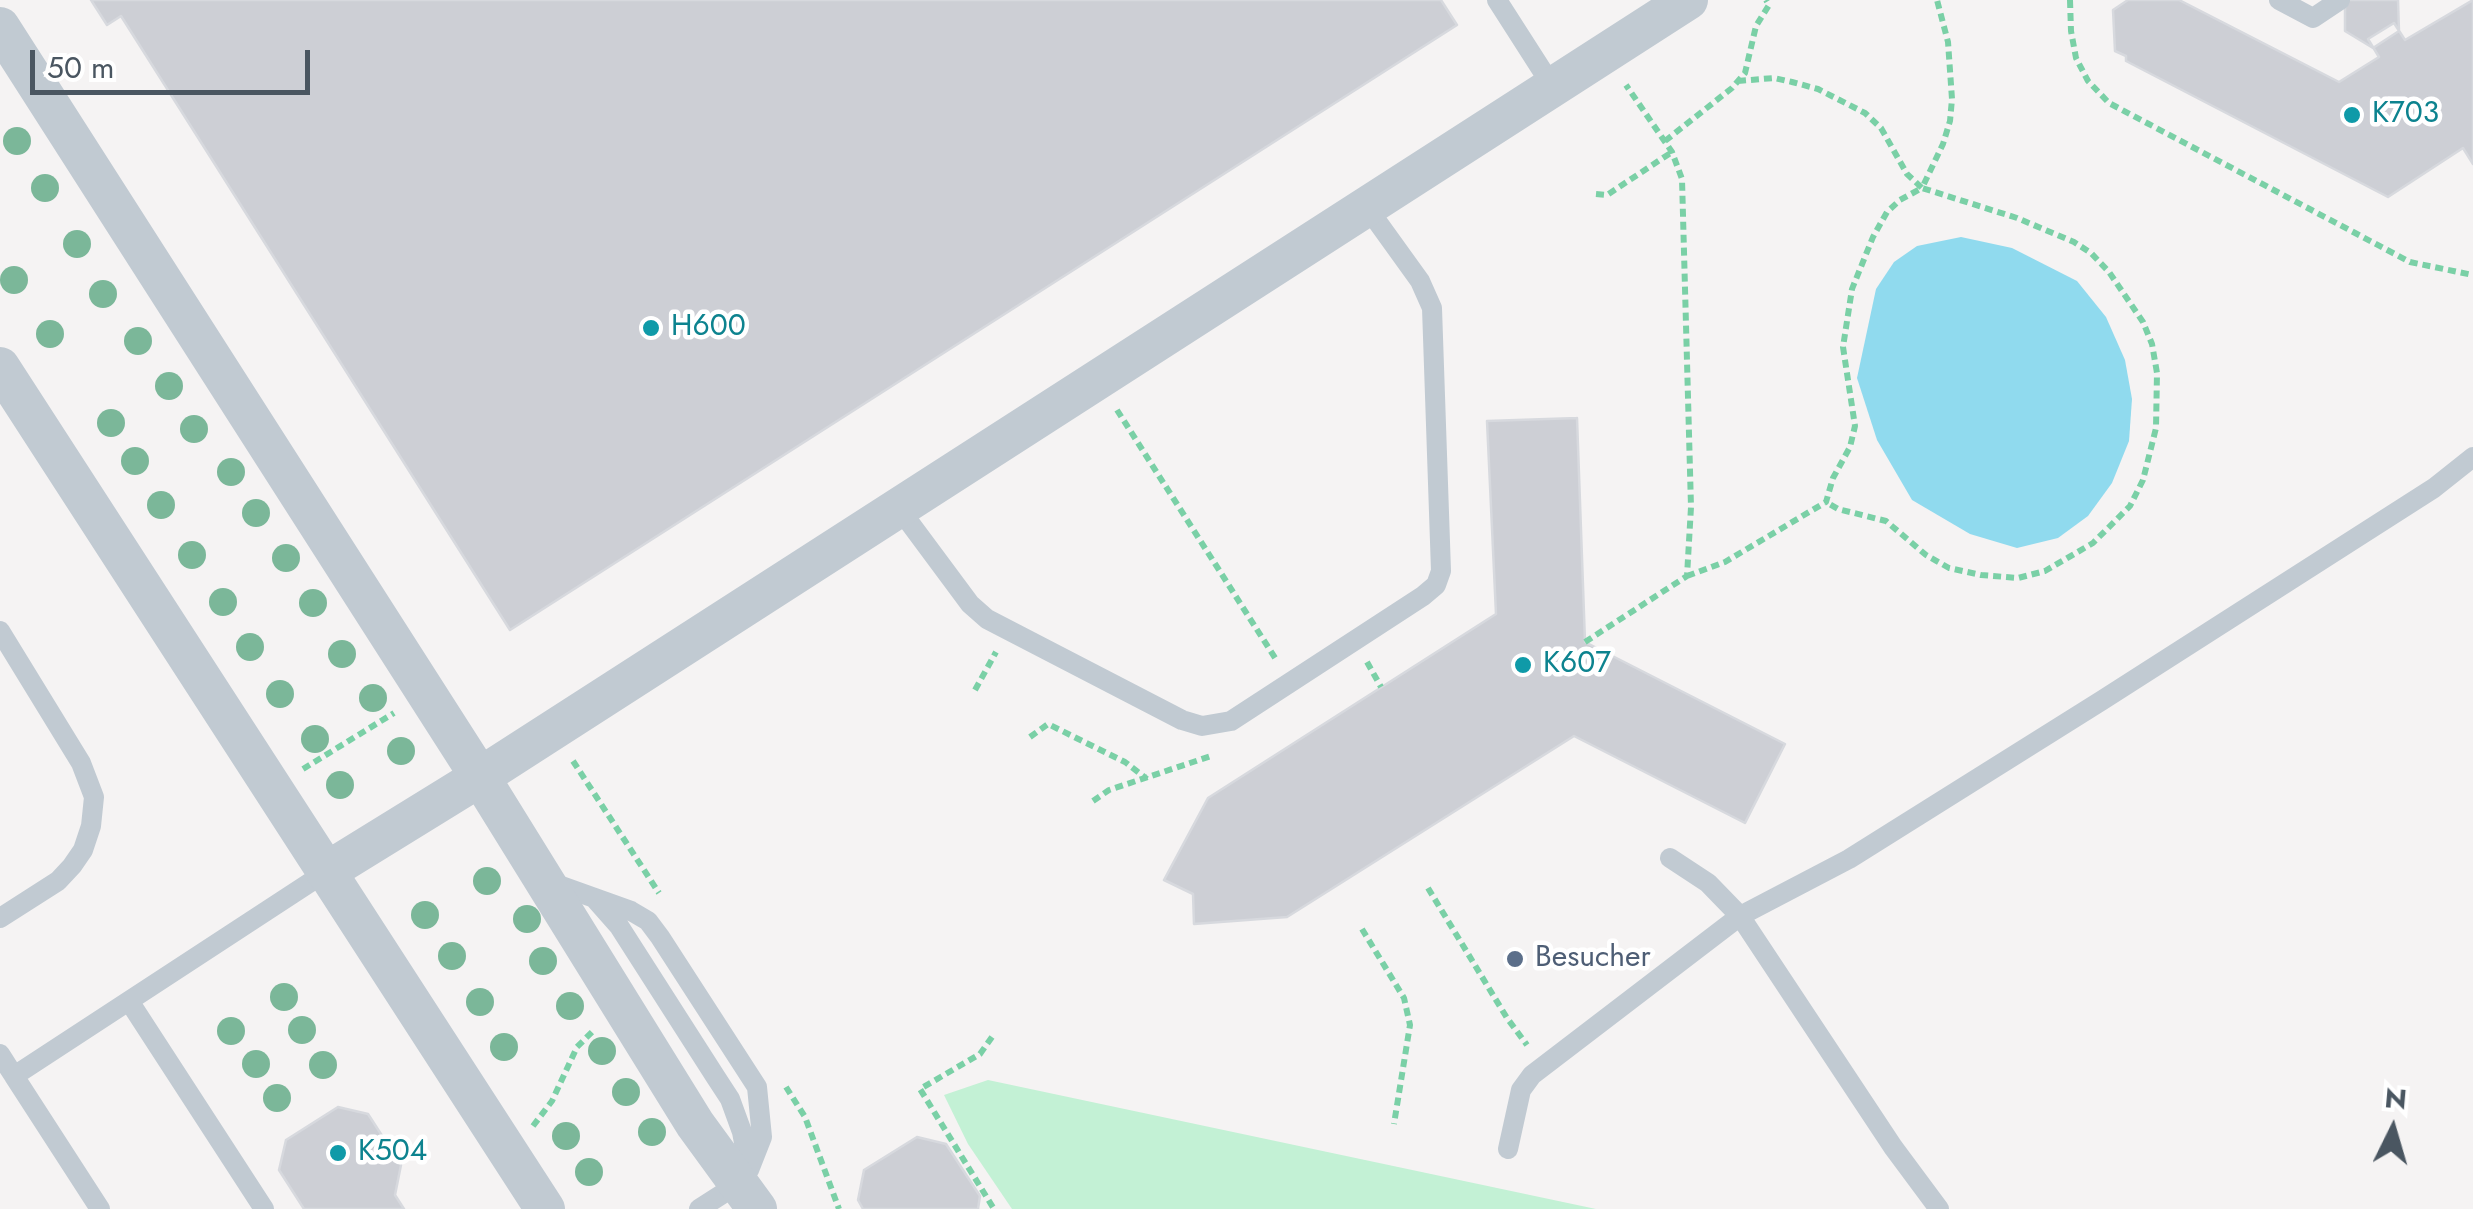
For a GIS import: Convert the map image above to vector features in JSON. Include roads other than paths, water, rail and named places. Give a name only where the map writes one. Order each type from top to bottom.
[{"type":"street","points":[[326,872],[480,777],[1688,0]]},
{"type":"street","points":[[0,27],[480,777],[695,1124],[748,1193],[772,1209]]},
{"type":"street","points":[[0,367],[545,1209]]},
{"type":"lane","points":[[1497,0],[1554,89]]},
{"type":"lane","points":[[2279,0],[2313,18],[2340,0]]},
{"type":"lane","points":[[898,507],[970,604],[988,619],[1182,720],[1202,726],[1231,721],[1423,596],[1436,585],[1441,571],[1432,308],[1420,281],[1366,206]]},
{"type":"lane","points":[[1508,1149],[1520,1090],[1543,1065],[1740,916],[1849,859],[2434,488],[2473,457]]},
{"type":"lane","points":[[0,630],[81,763],[94,797],[91,826],[83,850],[72,866],[58,881],[0,918]]},
{"type":"lane","points":[[1670,858],[1708,883],[1740,916],[1893,1147],[1940,1209]]},
{"type":"lane","points":[[14,1076],[326,872]]},
{"type":"lane","points":[[543,879],[589,894],[648,921],[757,1087],[762,1137],[748,1193]]},
{"type":"lane","points":[[589,894],[619,926],[730,1100],[742,1132],[748,1193]]},
{"type":"lane","points":[[129,1001],[264,1209]]},
{"type":"lane","points":[[0,1054],[100,1209]]},
{"type":"lane","points":[[698,1209],[748,1193]]},
{"type":"water","points":[[1961,237],[2012,248],[2077,281],[2106,317],[2125,360],[2132,399],[2129,441],[2112,483],[2088,516],[2058,538],[2017,548],[1970,534],[1912,500],[1877,440],[1857,378],[1876,289],[1894,262],[1917,246]]},
{"type":"place","name":"K703","points":[[2352,115]]},
{"type":"place","name":"H600","points":[[651,328]]},
{"type":"place","name":"K607","points":[[1523,665]]},
{"type":"place","name":"Besucher","points":[[1515,959]]},
{"type":"place","name":"K504","points":[[338,1153]]}]
